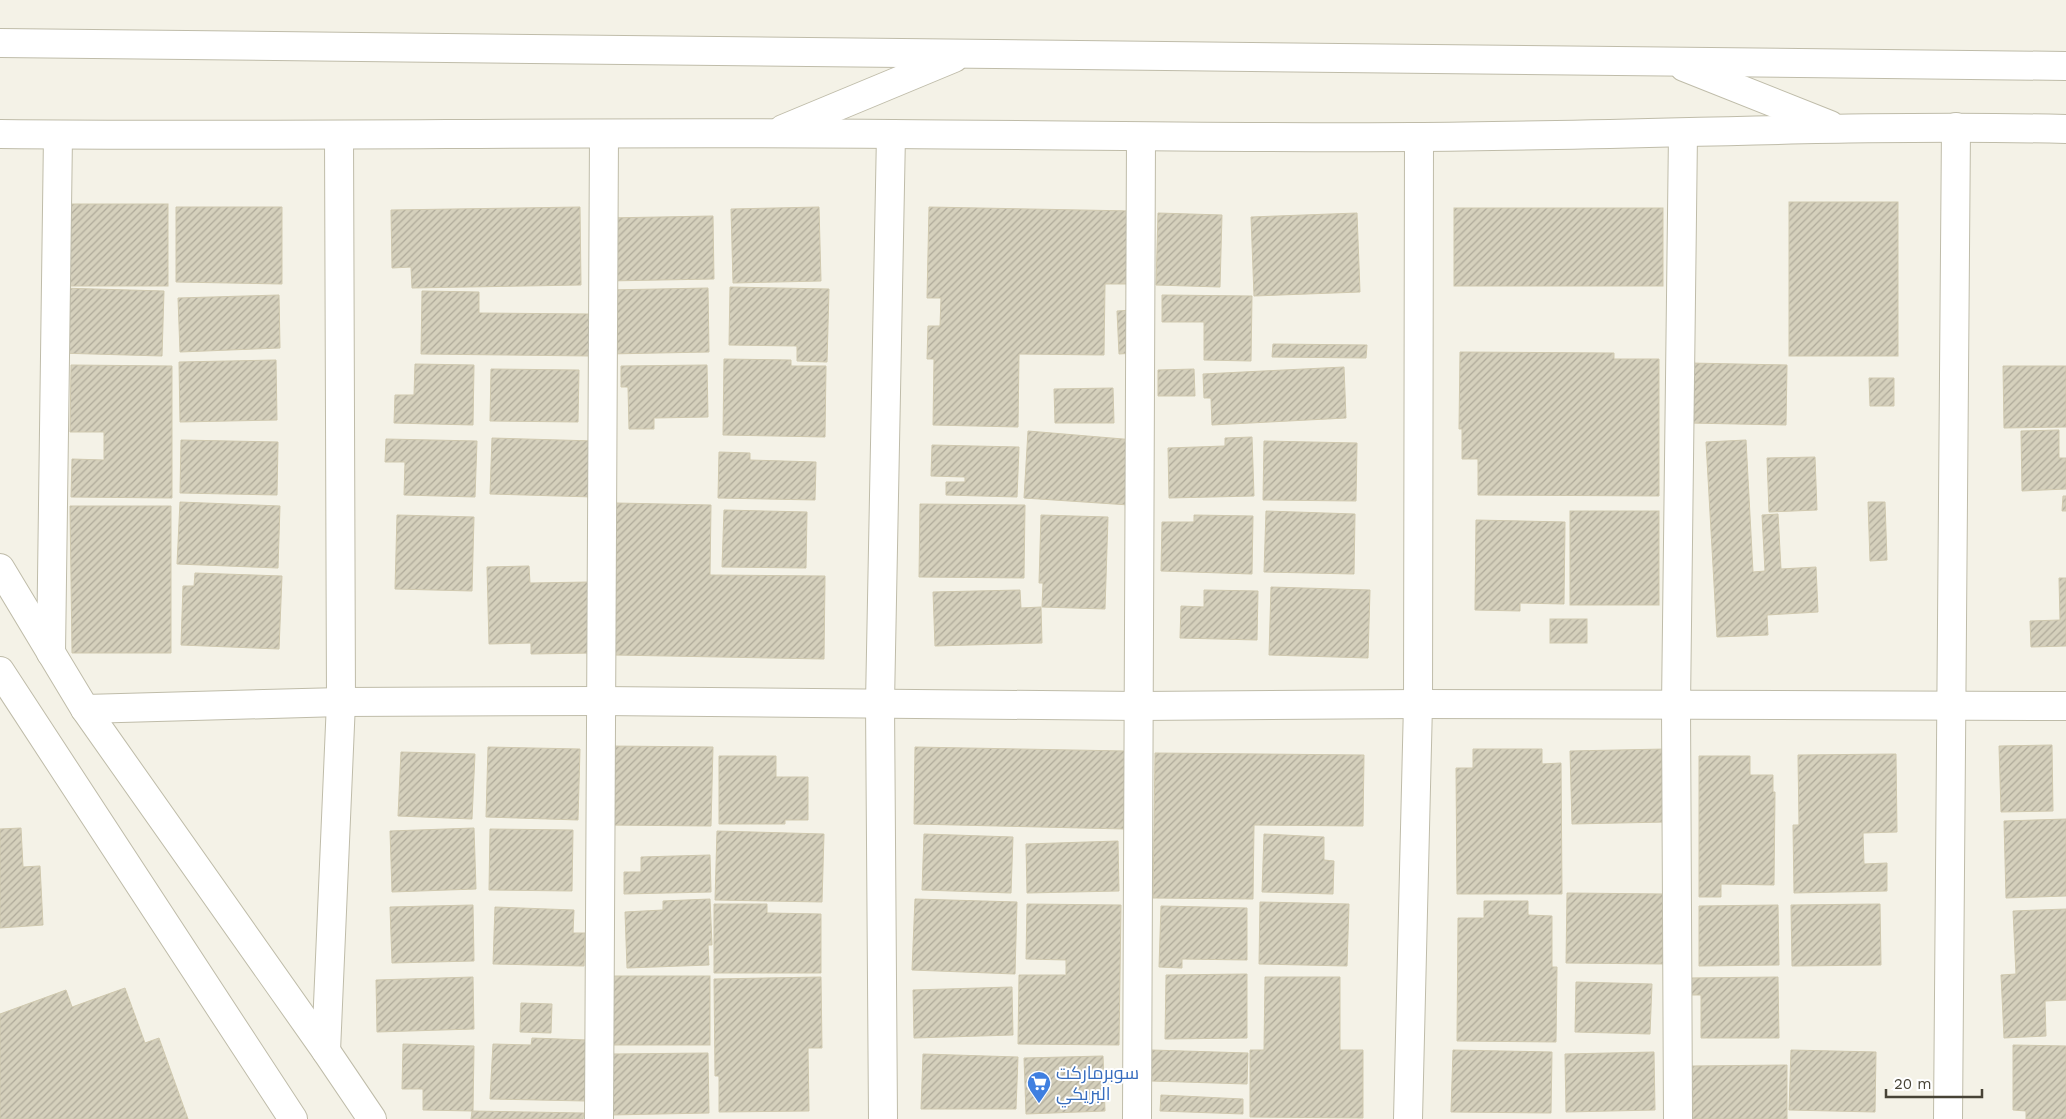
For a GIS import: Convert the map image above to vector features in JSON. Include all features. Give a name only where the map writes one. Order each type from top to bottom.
[{"type":"street","points":[[0,43],[2066,66]]},
{"type":"street","points":[[770,134],[963,54]]},
{"type":"street","points":[[1668,62],[1841,129]]},
{"type":"street","points":[[1948,1119],[1956,127]]},
{"type":"street","points":[[0,134],[339,136],[891,134],[1141,138],[1419,138],[1956,127],[2066,129]]},
{"type":"street","points":[[1678,1119],[1676,706],[1683,133]]},
{"type":"street","points":[[599,1119],[604,134]]},
{"type":"street","points":[[883,1119],[880,703],[891,134]]},
{"type":"street","points":[[51,653],[58,135]]},
{"type":"street","points":[[326,1051],[342,702],[339,136]]},
{"type":"street","points":[[1137,1119],[1141,138]]},
{"type":"street","points":[[1408,1119],[1418,704],[1419,138]]},
{"type":"street","points":[[0,568],[85,708],[372,1119]]},
{"type":"street","points":[[0,671],[10,700],[293,1119]]},
{"type":"street","points":[[85,708],[342,702],[601,701],[1139,706],[1418,704],[2066,706]]},
{"type":"building","points":[[1789,202],[1898,202],[1898,356],[1789,356]]},
{"type":"building","points":[[68,204],[168,204],[168,286],[68,286]]},
{"type":"building","points":[[176,207],[282,207],[282,284],[176,282]]},
{"type":"building","points":[[580,207],[581,285],[412,288],[411,267],[392,268],[391,210]]},
{"type":"building","points":[[819,207],[821,281],[733,283],[731,209]]},
{"type":"building","points":[[929,207],[1132,211],[1130,284],[1105,284],[1104,355],[1019,354],[1018,427],[933,425],[934,359],[927,359],[928,326],[940,326],[941,298],[927,298]]},
{"type":"building","points":[[1454,208],[1663,208],[1663,286],[1454,286]]},
{"type":"building","points":[[1158,213],[1222,215],[1220,287],[1156,285]]},
{"type":"building","points":[[1357,213],[1360,292],[1254,296],[1251,217]]},
{"type":"building","points":[[713,216],[714,279],[607,281],[606,218]]},
{"type":"building","points":[[730,287],[829,289],[827,362],[797,361],[797,346],[729,345]]},
{"type":"building","points":[[60,288],[164,291],[162,356],[58,353]]},
{"type":"building","points":[[708,288],[709,352],[608,354],[607,290]]},
{"type":"building","points":[[422,291],[479,292],[479,313],[589,314],[589,356],[421,354]]},
{"type":"building","points":[[279,295],[280,348],[180,352],[178,298]]},
{"type":"building","points":[[1162,295],[1252,296],[1251,361],[1204,360],[1204,322],[1162,322]]},
{"type":"building","points":[[1132,310],[1135,353],[1119,354],[1117,311]]},
{"type":"building","points":[[1273,344],[1367,345],[1366,358],[1272,357]]},
{"type":"building","points":[[1460,352],[1614,353],[1614,359],[1659,359],[1659,496],[1478,495],[1478,459],[1462,459],[1462,429],[1459,429]]},
{"type":"building","points":[[724,359],[791,360],[791,366],[826,366],[825,437],[723,435]]},
{"type":"building","points":[[276,360],[277,420],[180,422],[179,362]]},
{"type":"building","points":[[1690,363],[1787,365],[1786,425],[1689,423]]},
{"type":"building","points":[[415,364],[474,365],[473,425],[394,423],[395,395],[414,395]]},
{"type":"building","points":[[71,365],[172,366],[172,498],[71,497],[72,459],[104,460],[104,432],[70,432]]},
{"type":"building","points":[[707,365],[708,417],[654,418],[654,429],[629,429],[628,387],[621,387],[621,366]]},
{"type":"building","points":[[2003,366],[2066,366],[2066,427],[2004,428]]},
{"type":"building","points":[[1344,367],[1346,418],[1212,425],[1211,398],[1204,398],[1203,374]]},
{"type":"building","points":[[491,369],[579,370],[578,422],[490,421]]},
{"type":"building","points":[[1194,369],[1195,396],[1158,396],[1158,370]]},
{"type":"building","points":[[1869,378],[1894,378],[1894,406],[1870,406]]},
{"type":"building","points":[[1113,388],[1114,423],[1055,423],[1054,389]]},
{"type":"building","points":[[2059,430],[2059,458],[2066,458],[2066,489],[2022,491],[2021,431]]},
{"type":"building","points":[[1028,431],[1135,440],[1129,505],[1024,498]]},
{"type":"building","points":[[1252,437],[1254,496],[1169,498],[1168,448],[1225,446],[1225,438]]},
{"type":"building","points":[[492,438],[594,441],[593,497],[490,494]]},
{"type":"building","points":[[386,439],[477,441],[475,497],[404,495],[405,462],[385,462]]},
{"type":"building","points":[[181,440],[278,442],[277,495],[180,493]]},
{"type":"building","points":[[1746,440],[1753,572],[1765,571],[1762,515],[1778,514],[1781,569],[1816,567],[1818,612],[1767,615],[1768,635],[1717,637],[1706,442]]},
{"type":"building","points":[[1264,441],[1357,443],[1356,501],[1263,500]]},
{"type":"building","points":[[932,445],[1019,447],[1017,497],[946,495],[946,482],[965,482],[965,477],[931,476]]},
{"type":"building","points":[[719,452],[750,453],[750,460],[816,462],[815,500],[718,498]]},
{"type":"building","points":[[1815,457],[1817,510],[1769,512],[1767,458]]},
{"type":"building","points":[[2063,496],[2066,496],[2066,511],[2062,511]]},
{"type":"building","points":[[180,502],[280,506],[278,568],[177,564]]},
{"type":"building","points":[[1868,502],[1885,502],[1887,560],[1870,561]]},
{"type":"building","points":[[616,503],[711,505],[710,575],[825,576],[824,659],[614,655]]},
{"type":"building","points":[[920,504],[1025,505],[1024,578],[919,577]]},
{"type":"building","points":[[70,506],[171,506],[171,653],[72,653]]},
{"type":"building","points":[[724,510],[807,512],[806,568],[722,567]]},
{"type":"building","points":[[1266,511],[1355,514],[1354,574],[1264,572]]},
{"type":"building","points":[[1570,511],[1659,511],[1659,605],[1570,605]]},
{"type":"building","points":[[397,515],[474,517],[472,591],[395,589]]},
{"type":"building","points":[[1041,515],[1108,517],[1105,609],[1042,607],[1043,583],[1039,583]]},
{"type":"building","points":[[1194,515],[1253,516],[1252,574],[1161,571],[1162,522],[1194,522]]},
{"type":"building","points":[[1476,520],[1565,522],[1564,604],[1520,603],[1520,611],[1475,610]]},
{"type":"building","points":[[529,566],[530,583],[590,582],[592,653],[531,654],[531,643],[489,644],[487,567]]},
{"type":"building","points":[[195,573],[282,576],[279,649],[181,645],[183,586],[194,586]]},
{"type":"building","points":[[2059,578],[2066,578],[2066,646],[2031,647],[2030,621],[2060,620]]},
{"type":"building","points":[[1271,587],[1370,590],[1368,658],[1269,655]]},
{"type":"building","points":[[1020,590],[1021,608],[1041,607],[1042,643],[935,646],[933,592]]},
{"type":"building","points":[[1204,590],[1258,591],[1257,640],[1180,638],[1181,606],[1204,607]]},
{"type":"building","points":[[1550,619],[1587,619],[1587,643],[1550,643]]},
{"type":"building","points":[[2052,745],[2053,811],[2001,812],[1999,746]]},
{"type":"building","points":[[609,746],[713,747],[711,826],[607,825]]},
{"type":"building","points":[[488,747],[580,749],[578,820],[486,817]]},
{"type":"building","points":[[915,747],[1125,751],[1124,829],[914,824]]},
{"type":"building","points":[[1473,749],[1542,749],[1542,764],[1561,763],[1562,894],[1457,894],[1456,768],[1473,768]]},
{"type":"building","points":[[1665,749],[1666,822],[1572,824],[1570,751]]},
{"type":"building","points":[[401,752],[475,754],[472,819],[398,816]]},
{"type":"building","points":[[1155,753],[1364,755],[1363,826],[1254,825],[1253,899],[1153,898]]},
{"type":"building","points":[[1896,754],[1897,832],[1863,833],[1864,864],[1887,863],[1887,891],[1794,893],[1793,825],[1799,825],[1798,755]]},
{"type":"building","points":[[719,756],[776,756],[776,777],[808,777],[808,820],[785,820],[785,824],[719,824]]},
{"type":"building","points":[[1699,756],[1750,756],[1750,775],[1773,775],[1773,792],[1775,792],[1774,885],[1721,884],[1721,897],[1699,897]]},
{"type":"building","points":[[2066,819],[2066,896],[2006,898],[2004,821]]},
{"type":"building","points":[[21,828],[23,867],[40,866],[43,925],[0,928],[0,829]]},
{"type":"building","points":[[474,828],[476,889],[392,892],[390,831]]},
{"type":"building","points":[[490,829],[573,830],[572,891],[489,890]]},
{"type":"building","points":[[717,831],[824,834],[822,902],[715,900]]},
{"type":"building","points":[[924,834],[1013,837],[1011,893],[922,890]]},
{"type":"building","points":[[1264,834],[1324,837],[1324,860],[1334,861],[1333,894],[1262,892]]},
{"type":"building","points":[[1118,841],[1119,891],[1027,893],[1026,844]]},
{"type":"building","points":[[710,855],[711,892],[624,894],[624,872],[641,872],[641,857]]},
{"type":"building","points":[[1567,893],[1666,894],[1666,964],[1566,963]]},
{"type":"building","points":[[710,899],[712,945],[708,945],[709,965],[627,968],[625,912],[663,910],[663,901]]},
{"type":"building","points":[[915,899],[1017,902],[1015,974],[912,970]]},
{"type":"building","points":[[1484,901],[1528,901],[1528,915],[1552,916],[1552,967],[1557,967],[1556,1042],[1457,1041],[1458,918],[1484,918]]},
{"type":"building","points":[[1260,902],[1349,904],[1347,966],[1259,964]]},
{"type":"building","points":[[714,904],[767,904],[767,913],[821,914],[821,973],[714,973]]},
{"type":"building","points":[[1027,904],[1121,905],[1119,1045],[1018,1044],[1019,975],[1066,975],[1066,960],[1026,959]]},
{"type":"building","points":[[1880,904],[1881,965],[1792,966],[1791,905]]},
{"type":"building","points":[[473,905],[474,961],[392,963],[390,907]]},
{"type":"building","points":[[1778,905],[1779,965],[1699,966],[1699,906]]},
{"type":"building","points":[[1161,906],[1247,908],[1247,960],[1182,959],[1182,968],[1159,967]]},
{"type":"building","points":[[495,907],[574,910],[573,933],[585,933],[584,966],[493,964]]},
{"type":"building","points":[[2066,909],[2066,1000],[2045,1001],[2046,1036],[2004,1038],[2001,975],[2016,974],[2013,911]]},
{"type":"building","points":[[1247,974],[1247,1038],[1165,1039],[1166,975]]},
{"type":"building","points":[[611,976],[710,976],[710,1045],[611,1045]]},
{"type":"building","points":[[473,977],[474,1029],[377,1032],[376,980]]},
{"type":"building","points":[[821,977],[822,1048],[808,1048],[809,1111],[719,1112],[719,1076],[715,1076],[714,979]]},
{"type":"building","points":[[1265,977],[1340,977],[1340,1050],[1363,1050],[1363,1118],[1250,1117],[1250,1050],[1264,1050]]},
{"type":"building","points":[[1778,977],[1779,1038],[1701,1038],[1701,995],[1688,995],[1688,978]]},
{"type":"building","points":[[1576,982],[1652,984],[1650,1034],[1575,1032]]},
{"type":"building","points":[[1012,987],[1013,1035],[914,1038],[913,990]]},
{"type":"building","points":[[125,988],[145,1043],[159,1038],[188,1119],[0,1119],[0,1014],[66,990],[72,1007]]},
{"type":"building","points":[[521,1003],[552,1004],[551,1033],[520,1032]]},
{"type":"building","points":[[532,1038],[587,1040],[585,1101],[490,1099],[493,1044],[531,1045]]},
{"type":"building","points":[[403,1044],[474,1046],[473,1111],[423,1110],[423,1089],[402,1089]]},
{"type":"building","points":[[2013,1045],[2066,1046],[2066,1119],[2026,1119],[2026,1111],[2013,1110]]},
{"type":"building","points":[[1152,1050],[1248,1053],[1247,1084],[1151,1081]]},
{"type":"building","points":[[1453,1050],[1552,1052],[1551,1113],[1451,1112]]},
{"type":"building","points":[[1791,1050],[1876,1052],[1875,1112],[1789,1110]]},
{"type":"building","points":[[1654,1052],[1655,1110],[1566,1112],[1565,1054]]},
{"type":"building","points":[[708,1053],[709,1113],[610,1115],[612,1054]]},
{"type":"building","points":[[923,1054],[1018,1057],[1016,1109],[921,1109]]},
{"type":"building","points":[[1103,1056],[1105,1111],[1026,1114],[1024,1058]]},
{"type":"building","points":[[1787,1065],[1787,1119],[1678,1119],[1678,1113],[1693,1113],[1692,1066]]},
{"type":"building","points":[[1161,1095],[1243,1099],[1243,1114],[1160,1111]]},
{"type":"building","points":[[472,1111],[584,1113],[583,1119],[471,1119]]},
{"type":"place","name":"سوبرماركت البريكي","points":[[1039,1104]]}]
